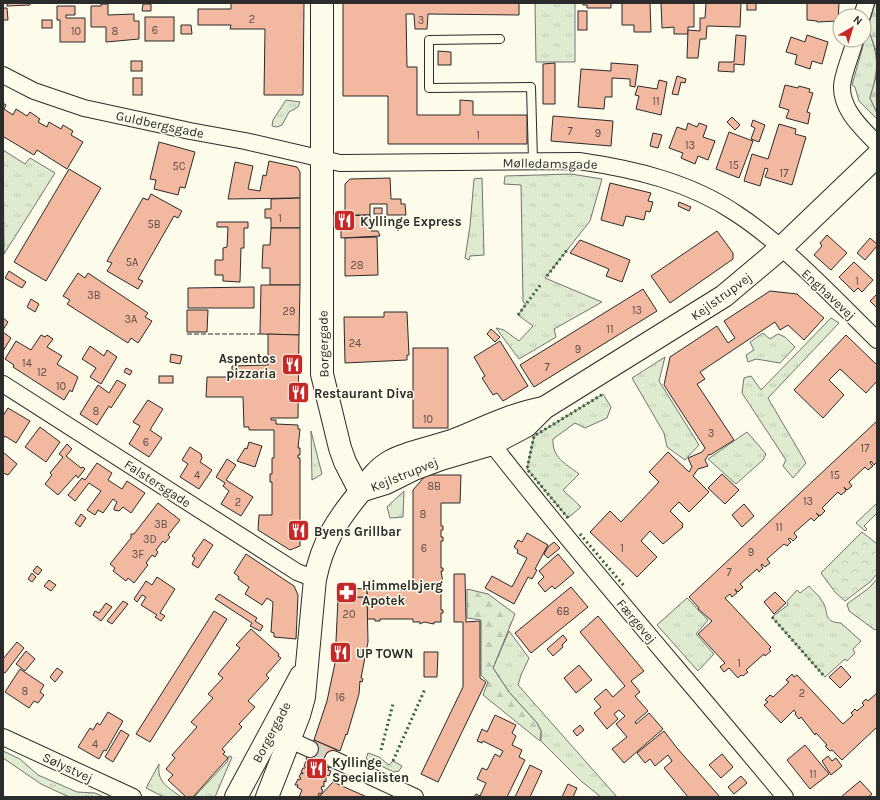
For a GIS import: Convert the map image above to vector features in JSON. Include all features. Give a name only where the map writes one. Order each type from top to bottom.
[{"type":"street","name":"Borgergade","points":[[267,797],[290,740],[304,697],[315,579],[319,560],[332,528],[360,491],[345,462],[340,448],[322,374],[322,3]]},
{"type":"street","points":[[853,48],[842,86],[846,103],[854,119],[877,144]]},
{"type":"street","name":"Guldbergsgade","points":[[3,76],[34,91],[84,108],[190,132],[245,141],[322,159]]},
{"type":"street","name":"Kejlstrupvej","points":[[360,491],[386,483],[414,469],[441,459],[492,444],[526,426],[544,408],[724,296],[781,248],[877,156]]},
{"type":"street","name":"Mølledamsgade","points":[[322,159],[340,163],[579,161],[615,166],[651,175],[690,188],[736,213],[781,248]]},
{"type":"street","name":"Enghavevej","points":[[781,248],[877,340]]},
{"type":"street","name":"Falstersgade","points":[[3,384],[297,572],[315,579]]},
{"type":"street","name":"Kejlstrupvej","points":[[360,491],[377,470],[396,458],[452,441],[520,412],[544,408]]},
{"type":"street","name":"Færgevej","points":[[492,444],[622,603],[722,720],[785,797]]},
{"type":"street","name":"Borgergade","points":[[236,797],[306,666]]},
{"type":"street","name":"Sølystvej","points":[[3,737],[133,797]]},
{"type":"street","points":[[290,740],[310,749]]},
{"type":"street","points":[[333,759],[415,797]]},
{"type":"lane","points":[[500,39],[429,40],[429,88],[531,87],[533,161]]},
{"type":"green space","points":[[535,3],[575,3],[575,62],[536,62]]},
{"type":"green space","points":[[875,3],[877,3],[877,54],[872,40],[872,14]]},
{"type":"green space","points":[[872,41],[876,56],[876,70],[870,98],[877,113],[877,119],[859,101],[855,87],[852,85],[862,48],[872,48]]},
{"type":"green space","points":[[877,73],[877,113],[870,98]]},
{"type":"green space","points":[[286,100],[300,102],[298,107],[289,112],[282,125],[277,127],[272,126],[273,120]]},
{"type":"green space","points":[[3,150],[25,164],[30,158],[55,173],[4,254]]},
{"type":"green space","points":[[571,174],[602,179],[590,221],[545,278],[602,302],[554,329],[556,337],[519,359],[496,328],[504,330],[519,341],[533,326],[518,315],[526,304],[523,302],[521,185],[504,184],[505,176]]},
{"type":"green space","points":[[482,178],[484,255],[470,256],[469,260],[465,258],[470,226],[474,179]]},
{"type":"green space","points":[[831,318],[839,323],[768,398],[806,463],[793,478],[783,466],[786,460],[742,393],[744,378],[751,376],[761,390]]},
{"type":"green space","points":[[763,333],[770,339],[778,334],[785,337],[795,347],[780,363],[756,359],[748,362],[746,355],[754,350],[750,342]]},
{"type":"green space","points":[[665,357],[659,381],[699,445],[685,460],[667,447],[664,433],[632,378]]},
{"type":"green space","points":[[603,394],[611,407],[607,418],[585,428],[575,423],[553,439],[553,446],[557,456],[579,474],[563,490],[581,507],[568,518],[527,469],[534,436]]},
{"type":"green space","points":[[311,431],[322,474],[312,480]]},
{"type":"green space","points":[[747,432],[766,454],[763,460],[736,484],[708,459]]},
{"type":"green space","points":[[404,491],[403,517],[390,518],[387,507]]},
{"type":"green space","points":[[877,503],[877,513],[864,526],[867,529],[865,531],[856,523]]},
{"type":"green space","points":[[862,532],[877,544],[877,574],[870,582],[845,601],[835,592],[821,573]]},
{"type":"green space","points":[[877,579],[877,628],[875,630],[849,611],[847,604],[869,588]]},
{"type":"green space","points":[[809,586],[821,599],[828,618],[831,621],[841,623],[861,641],[853,649],[855,653],[847,661],[845,659],[825,677],[772,617],[788,605],[787,601],[797,590],[800,593]]},
{"type":"green space","points":[[467,589],[488,594],[515,614],[493,668],[509,692],[537,723],[541,731],[540,741],[483,695],[488,682],[481,675],[481,620],[467,618]]},
{"type":"green space","points":[[687,598],[708,620],[696,634],[714,654],[698,671],[657,625]]},
{"type":"green space","points":[[509,631],[529,658],[518,685],[617,797],[601,797],[581,781],[541,741],[541,731],[537,723],[509,692],[493,668]]},
{"type":"green space","points":[[3,751],[20,759],[38,775],[77,792],[95,793],[104,797],[69,797],[41,784],[3,758]]},
{"type":"green space","points":[[368,753],[379,757],[389,765],[393,761],[402,766],[399,771],[394,772],[366,759]]},
{"type":"green space","points":[[229,756],[232,757],[215,797],[194,797],[227,762]]},
{"type":"green space","points":[[159,764],[161,780],[167,787],[181,797],[164,797],[146,788]]},
{"type":"building","points":[[7,3],[30,3],[30,5],[7,6]]},
{"type":"building","points":[[231,3],[304,3],[303,95],[264,95],[265,29],[230,29],[231,25],[198,25],[198,9],[231,9]]},
{"type":"building","points":[[343,3],[519,3],[519,15],[428,14],[427,29],[415,29],[414,14],[406,14],[407,67],[417,67],[417,115],[460,115],[460,100],[473,101],[473,115],[527,115],[527,144],[388,144],[388,96],[343,96]]},
{"type":"building","points":[[583,3],[611,3],[611,8],[587,8],[587,5],[583,5]]},
{"type":"building","points":[[622,3],[650,3],[651,32],[634,32],[634,25],[622,25]]},
{"type":"building","points":[[661,3],[694,3],[694,27],[688,27],[688,34],[674,34],[674,27],[662,28]]},
{"type":"building","points":[[706,3],[741,3],[740,27],[707,26],[706,39],[700,39],[698,58],[687,58],[688,30],[700,31],[700,18],[705,18]]},
{"type":"building","points":[[747,3],[756,3],[756,10],[747,10]]},
{"type":"building","points":[[807,3],[839,3],[839,8],[832,8],[832,21],[817,22],[807,20]]},
{"type":"building","points":[[101,4],[108,4],[108,15],[134,14],[134,21],[139,21],[139,39],[106,42],[106,27],[91,27],[91,6],[101,6]]},
{"type":"building","points":[[143,4],[151,4],[151,11],[142,11]]},
{"type":"building","points":[[57,6],[75,6],[75,15],[66,15],[66,18],[85,18],[85,42],[60,42],[60,20],[57,20]]},
{"type":"building","points":[[3,8],[7,8],[8,20],[3,20]]},
{"type":"building","points":[[578,11],[587,11],[587,30],[578,30]]},
{"type":"building","points":[[145,17],[174,17],[174,41],[145,41]]},
{"type":"building","points":[[42,20],[52,20],[52,28],[42,28]]},
{"type":"building","points":[[181,25],[191,25],[192,34],[181,34]]},
{"type":"building","points":[[736,35],[746,36],[744,65],[734,64],[734,72],[718,71],[719,62],[734,62]]},
{"type":"building","points":[[807,35],[828,42],[822,64],[812,61],[810,69],[795,64],[797,55],[786,52],[791,37],[805,42]]},
{"type":"building","points":[[438,51],[451,52],[451,65],[438,65]]},
{"type":"building","points":[[131,61],[142,61],[142,71],[131,71]]},
{"type":"building","points":[[555,63],[555,104],[543,104],[543,64]]},
{"type":"building","points":[[611,63],[638,65],[635,87],[630,86],[630,79],[612,78],[612,97],[605,97],[604,109],[578,107],[581,69],[611,71]]},
{"type":"building","points":[[677,76],[686,79],[685,83],[681,82],[678,95],[672,94]]},
{"type":"building","points":[[133,78],[142,78],[142,95],[133,95]]},
{"type":"building","points":[[659,80],[667,82],[661,115],[636,109],[639,96],[635,95],[638,86],[657,89]]},
{"type":"building","points":[[785,85],[798,88],[799,86],[810,89],[809,92],[813,93],[807,112],[810,113],[808,124],[786,118],[789,110],[779,107]]},
{"type":"building","points":[[3,103],[6,105],[4,109],[13,115],[16,109],[27,116],[30,112],[40,119],[38,122],[47,127],[49,122],[61,129],[63,125],[73,131],[71,135],[83,142],[67,169],[37,150],[34,155],[4,137],[3,138]]},
{"type":"building","points":[[553,116],[613,121],[611,146],[551,141]]},
{"type":"building","points":[[732,117],[740,125],[735,130],[727,122]]},
{"type":"building","points":[[753,120],[765,125],[759,142],[751,139],[755,128],[751,126]]},
{"type":"building","points":[[688,123],[697,127],[699,123],[707,126],[703,137],[715,141],[708,160],[698,156],[695,164],[681,158],[683,153],[669,148],[677,127],[686,130]]},
{"type":"building","points":[[779,124],[796,129],[795,134],[806,137],[792,185],[765,177],[768,169],[765,168],[760,186],[744,181],[752,154],[768,159]]},
{"type":"building","points":[[729,132],[753,141],[739,178],[716,169]]},
{"type":"building","points":[[653,133],[662,135],[658,148],[650,146]]},
{"type":"building","points":[[159,142],[195,152],[185,188],[180,187],[178,195],[154,189],[156,180],[150,179]]},
{"type":"building","points":[[269,161],[297,167],[300,172],[300,198],[228,199],[235,162],[253,166],[248,189],[260,191],[263,175],[266,176]]},
{"type":"building","points":[[69,169],[101,188],[46,281],[14,262]]},
{"type":"building","points":[[390,178],[391,199],[401,199],[401,204],[405,204],[406,215],[387,215],[387,204],[370,204],[370,215],[345,215],[345,184],[350,179]]},
{"type":"building","points":[[610,183],[651,193],[648,201],[653,202],[650,212],[646,211],[644,220],[626,216],[623,226],[601,220]]},
{"type":"building","points":[[151,194],[182,211],[178,218],[174,216],[138,279],[143,281],[138,289],[107,271],[112,263],[107,261],[143,198],[148,200]]},
{"type":"building","points":[[300,198],[300,228],[271,228],[271,218],[265,218],[265,209],[271,209],[271,199]]},
{"type":"building","points":[[679,202],[691,207],[689,211],[678,206]]},
{"type":"building","points":[[374,208],[382,208],[382,214],[374,214]]},
{"type":"building","points":[[370,215],[371,231],[378,231],[380,236],[341,238],[341,216]]},
{"type":"building","points":[[400,217],[406,222],[398,231],[392,225]]},
{"type":"building","points":[[217,222],[248,222],[248,228],[244,228],[244,248],[241,248],[240,282],[223,281],[223,275],[215,275],[215,260],[223,260],[223,248],[227,247],[228,227],[217,227]]},
{"type":"building","points":[[271,228],[300,228],[300,285],[270,285],[270,268],[262,268],[263,245],[270,245]]},
{"type":"building","points":[[717,231],[733,253],[733,259],[670,303],[651,276]]},
{"type":"building","points":[[827,235],[847,253],[831,270],[814,255],[822,246],[820,243]]},
{"type":"building","points":[[377,237],[378,275],[345,276],[345,238]]},
{"type":"building","points":[[870,238],[877,244],[877,246],[865,260],[857,253]]},
{"type":"building","points":[[580,240],[630,260],[622,282],[606,276],[609,269],[570,253]]},
{"type":"building","points":[[854,262],[873,280],[862,292],[858,288],[854,292],[839,277]]},
{"type":"building","points":[[9,271],[26,282],[22,288],[5,278]]},
{"type":"building","points":[[78,273],[85,278],[88,273],[148,313],[145,317],[152,321],[138,343],[131,338],[128,343],[67,304],[70,300],[63,296]]},
{"type":"building","points":[[261,285],[300,285],[299,335],[260,334]]},
{"type":"building","points":[[254,287],[254,308],[188,308],[188,288]]},
{"type":"building","points":[[643,289],[657,311],[534,387],[520,365]]},
{"type":"building","points":[[770,291],[797,294],[824,318],[804,340],[788,325],[780,330],[775,322],[700,372],[705,379],[697,384],[734,440],[710,455],[709,454],[705,460],[708,466],[698,469],[693,476],[709,492],[689,512],[679,502],[670,511],[683,524],[683,527],[663,544],[650,531],[641,541],[657,557],[637,577],[590,532],[610,511],[621,522],[659,482],[649,472],[668,452],[689,472],[692,467],[688,458],[702,452],[705,448],[664,385],[670,357],[717,326],[728,343],[735,338],[724,321]]},
{"type":"building","points":[[877,294],[877,308],[870,301]]},
{"type":"building","points":[[31,299],[39,304],[35,312],[27,307]]},
{"type":"building","points":[[187,310],[208,310],[207,332],[187,332]]},
{"type":"building","points":[[384,312],[407,312],[409,355],[407,355],[407,360],[345,363],[344,317],[384,317]]},
{"type":"building","points":[[3,318],[8,322],[3,330]]},
{"type":"building","points":[[491,329],[500,337],[495,342],[487,334]]},
{"type":"building","points":[[3,332],[11,338],[3,351]]},
{"type":"building","points":[[268,334],[299,335],[298,418],[271,418],[271,420],[276,420],[276,424],[298,425],[298,429],[300,429],[298,448],[300,448],[300,455],[298,455],[298,458],[300,458],[300,546],[290,550],[258,530],[259,515],[272,515],[272,482],[270,482],[270,474],[272,474],[272,458],[274,458],[274,430],[249,430],[249,427],[244,427],[243,397],[206,397],[207,377],[232,377],[232,366],[268,365]]},
{"type":"building","points":[[41,335],[45,337],[47,335],[53,339],[47,347],[62,356],[57,364],[78,377],[72,392],[70,390],[64,400],[13,367],[14,365],[5,359],[16,341],[31,350]]},
{"type":"building","points":[[846,335],[877,365],[877,381],[866,393],[840,369],[829,380],[844,395],[823,418],[794,390]]},
{"type":"building","points":[[500,341],[528,386],[503,401],[497,393],[493,395],[482,378],[485,376],[474,357]]},
{"type":"building","points":[[90,346],[104,356],[107,350],[117,357],[101,384],[90,377],[96,368],[82,359]]},
{"type":"building","points":[[413,348],[448,348],[448,428],[413,428]]},
{"type":"building","points":[[171,354],[182,356],[180,364],[170,362]]},
{"type":"building","points":[[126,368],[132,371],[130,375],[124,372]]},
{"type":"building","points":[[159,376],[173,376],[173,383],[159,383]]},
{"type":"building","points":[[117,380],[126,385],[111,408],[109,406],[97,425],[80,414],[98,385],[109,393]]},
{"type":"building","points":[[148,400],[163,409],[150,430],[162,438],[149,457],[129,444],[140,426],[133,422]]},
{"type":"building","points":[[8,408],[30,421],[16,443],[5,436],[3,439],[3,416]]},
{"type":"building","points":[[877,421],[877,462],[874,465],[871,461],[870,463],[873,466],[868,470],[865,467],[849,482],[852,486],[847,490],[844,487],[846,491],[841,495],[838,492],[822,508],[825,511],[820,516],[816,513],[819,516],[814,521],[811,518],[794,533],[797,537],[793,541],[790,538],[788,539],[791,542],[787,546],[784,544],[767,559],[770,563],[765,567],[762,564],[761,565],[763,568],[759,572],[757,569],[740,584],[743,587],[738,592],[735,589],[737,593],[732,597],[730,594],[725,598],[771,647],[769,649],[771,651],[765,656],[764,654],[746,670],[748,672],[743,676],[741,675],[738,678],[729,668],[724,672],[720,667],[725,663],[698,634],[712,621],[698,609],[699,608],[689,597]]},
{"type":"building","points":[[40,427],[60,442],[46,462],[25,447]]},
{"type":"building","points":[[249,442],[262,446],[255,467],[237,461],[245,448],[247,449]]},
{"type":"building","points":[[67,444],[72,449],[66,456],[81,468],[83,467],[85,469],[78,478],[76,475],[58,495],[45,484],[52,475],[50,473],[63,457],[59,454]]},
{"type":"building","points":[[190,447],[201,454],[202,458],[200,462],[212,470],[199,489],[180,477],[188,464],[182,460]]},
{"type":"building","points":[[3,452],[17,464],[8,475],[3,473]]},
{"type":"building","points":[[227,459],[236,465],[226,480],[253,497],[241,516],[221,504],[229,491],[223,486],[225,483],[216,477]]},
{"type":"building","points":[[97,463],[112,473],[108,480],[122,489],[127,481],[145,493],[131,513],[123,507],[119,511],[114,510],[117,502],[113,499],[103,513],[98,510],[95,515],[87,510],[101,491],[89,483],[75,501],[68,495],[82,478],[85,480]]},
{"type":"building","points":[[722,474],[739,490],[725,504],[708,488]]},
{"type":"building","points":[[426,475],[461,475],[460,503],[441,503],[441,526],[443,526],[443,530],[441,530],[441,537],[443,537],[443,541],[441,541],[441,568],[443,568],[443,571],[441,571],[443,583],[441,583],[441,610],[443,610],[443,613],[441,613],[441,622],[434,622],[434,624],[424,622],[420,624],[420,622],[413,622],[413,619],[380,619],[380,621],[375,621],[375,619],[367,619],[367,589],[413,590],[413,490]]},
{"type":"building","points":[[158,503],[180,520],[168,535],[170,537],[165,543],[163,541],[156,550],[158,552],[155,557],[152,555],[146,563],[148,565],[134,583],[128,578],[126,581],[113,571],[115,568],[110,564],[131,538],[131,534],[134,534]]},
{"type":"building","points":[[744,504],[754,516],[742,527],[732,515]]},
{"type":"building","points":[[81,514],[86,518],[80,527],[75,523]]},
{"type":"building","points":[[527,533],[548,545],[535,569],[537,570],[532,579],[528,577],[514,604],[485,588],[492,576],[512,587],[527,558],[517,553],[518,550],[514,547],[518,540],[522,542]]},
{"type":"building","points":[[204,539],[213,545],[198,568],[192,564],[195,558],[192,556]]},
{"type":"building","points":[[554,542],[560,548],[548,558],[544,554],[548,547]]},
{"type":"building","points":[[246,554],[294,586],[298,595],[296,639],[274,637],[274,633],[271,632],[273,602],[267,598],[262,605],[245,594],[249,587],[238,579],[239,577],[234,573]]},
{"type":"building","points":[[558,554],[574,573],[555,589],[552,586],[545,592],[538,583],[544,577],[539,571]]},
{"type":"building","points":[[37,566],[42,570],[38,575],[33,571]]},
{"type":"building","points":[[32,573],[36,577],[32,582],[28,579]]},
{"type":"building","points":[[454,574],[465,574],[466,622],[480,621],[480,678],[486,682],[438,782],[421,774],[463,687],[463,622],[454,622]]},
{"type":"building","points":[[157,577],[175,589],[160,613],[165,616],[161,621],[155,617],[157,615],[141,605],[146,597],[142,595],[137,602],[134,599],[146,581],[152,585]]},
{"type":"building","points":[[49,580],[56,585],[51,591],[44,586]]},
{"type":"building","points":[[571,587],[588,607],[531,653],[515,633]]},
{"type":"building","points":[[345,588],[367,589],[367,597],[338,598]]},
{"type":"building","points":[[775,592],[786,603],[774,614],[764,602]]},
{"type":"building","points":[[219,594],[257,618],[255,621],[263,626],[260,631],[250,626],[252,623],[215,599]]},
{"type":"building","points":[[367,597],[368,642],[361,678],[363,679],[362,682],[360,681],[359,694],[347,735],[346,734],[340,751],[314,740],[327,701],[335,663],[338,598]]},
{"type":"building","points":[[123,601],[128,604],[112,624],[107,621]]},
{"type":"building","points":[[106,603],[112,607],[101,621],[93,615],[95,611],[99,613]]},
{"type":"building","points":[[214,611],[227,619],[150,742],[136,734]]},
{"type":"building","points":[[598,616],[644,671],[631,681],[640,692],[635,696],[648,711],[635,722],[636,724],[649,713],[663,729],[624,763],[612,749],[627,737],[616,724],[625,716],[619,710],[614,714],[618,719],[607,729],[594,713],[601,707],[594,699],[606,689],[613,697],[625,686],[580,632]]},
{"type":"building","points":[[251,629],[279,654],[278,656],[281,658],[266,675],[269,678],[248,701],[255,707],[239,724],[242,727],[222,749],[225,752],[223,754],[228,758],[193,797],[186,797],[168,780],[173,775],[166,769],[175,758],[172,755],[197,727],[191,722],[213,698],[208,694],[223,678],[218,674],[240,648],[236,645]]},
{"type":"building","points":[[563,635],[567,640],[562,645],[563,647],[553,656],[547,649]]},
{"type":"building","points":[[17,642],[24,648],[5,673],[3,672],[3,659]]},
{"type":"building","points":[[26,651],[35,659],[25,671],[16,664]]},
{"type":"building","points":[[424,652],[438,652],[437,677],[424,677]]},
{"type":"building","points":[[579,665],[592,680],[576,693],[564,678]]},
{"type":"building","points":[[841,666],[851,677],[840,688],[829,677]]},
{"type":"building","points":[[57,668],[63,672],[55,682],[50,677]]},
{"type":"building","points":[[20,669],[44,685],[40,692],[44,695],[38,703],[34,701],[29,708],[5,692]]},
{"type":"building","points":[[792,674],[794,677],[797,675],[843,724],[853,715],[851,713],[855,709],[857,711],[864,705],[862,703],[866,699],[868,701],[877,693],[877,727],[842,760],[832,750],[830,751],[825,746],[827,745],[816,733],[815,735],[801,717],[799,719],[794,710],[781,723],[764,705],[768,702],[765,700],[770,695],[773,697],[789,682],[786,680]]},
{"type":"building","points":[[108,712],[123,721],[106,751],[104,750],[99,759],[78,747],[90,728],[93,730],[97,723],[100,725]]},
{"type":"building","points":[[495,715],[516,725],[512,733],[516,736],[512,745],[522,750],[519,757],[525,760],[507,797],[474,797],[476,794],[480,796],[486,783],[477,779],[482,768],[487,770],[495,754],[500,757],[503,751],[483,741],[482,743],[477,741],[482,729],[487,732]]},
{"type":"building","points":[[580,725],[584,730],[577,736],[573,731]]},
{"type":"building","points":[[121,730],[129,735],[113,762],[105,757]]},
{"type":"building","points":[[664,731],[720,797],[688,797],[664,768],[672,761],[668,755],[655,766],[650,759],[645,763],[637,753]]},
{"type":"building","points":[[314,740],[337,750],[329,768],[306,759]]},
{"type":"building","points":[[805,745],[829,774],[810,789],[787,760]]},
{"type":"building","points":[[722,754],[733,767],[721,778],[709,765]]},
{"type":"building","points":[[828,756],[832,761],[836,758],[842,766],[831,775],[822,761]]},
{"type":"building","points":[[309,760],[329,768],[328,770],[331,771],[329,776],[326,775],[326,782],[324,781],[324,787],[322,786],[321,789],[323,790],[321,794],[319,793],[318,795],[320,796],[333,782],[367,797],[299,797],[302,790],[297,787],[298,785],[295,785],[298,779],[300,780],[301,778],[299,777],[301,773],[303,774],[301,772],[303,768],[306,767],[304,766],[306,761],[308,762]]},
{"type":"building","points":[[530,765],[542,771],[530,797],[515,797]]},
{"type":"building","points":[[741,776],[747,783],[734,794],[728,787]]},
{"type":"building","points":[[860,781],[872,794],[868,797],[841,797]]},
{"type":"building","points":[[568,784],[577,788],[573,797],[562,797]]},
{"type":"tunnel","points":[[310,749],[333,759]]},
{"type":"hedge","points":[[547,276],[567,250]]},
{"type":"hedge","points":[[518,315],[541,284]]},
{"type":"hedge","points":[[568,518],[527,469],[534,436],[603,394]]},
{"type":"hedge","points":[[580,534],[625,587]]},
{"type":"hedge","points":[[772,617],[825,677]]},
{"type":"hedge","points":[[393,761],[425,689]]},
{"type":"hedge","points":[[381,750],[393,704]]},
{"type":"fence","points":[[187,334],[260,334]]},
{"type":"place","name":"Kyllinge Express","points":[[345,221]]},
{"type":"place","name":"Aspentos pizzaria","points":[[292,365]]},
{"type":"place","name":"Restaurant Diva","points":[[299,393]]},
{"type":"place","name":"Byens Grillbar","points":[[298,531]]},
{"type":"place","name":"Himmelbjerg Apotek","points":[[346,592]]},
{"type":"place","name":"UP TOWN","points":[[341,653]]},
{"type":"place","name":"Kyllinge Specialisten","points":[[316,769]]}]
